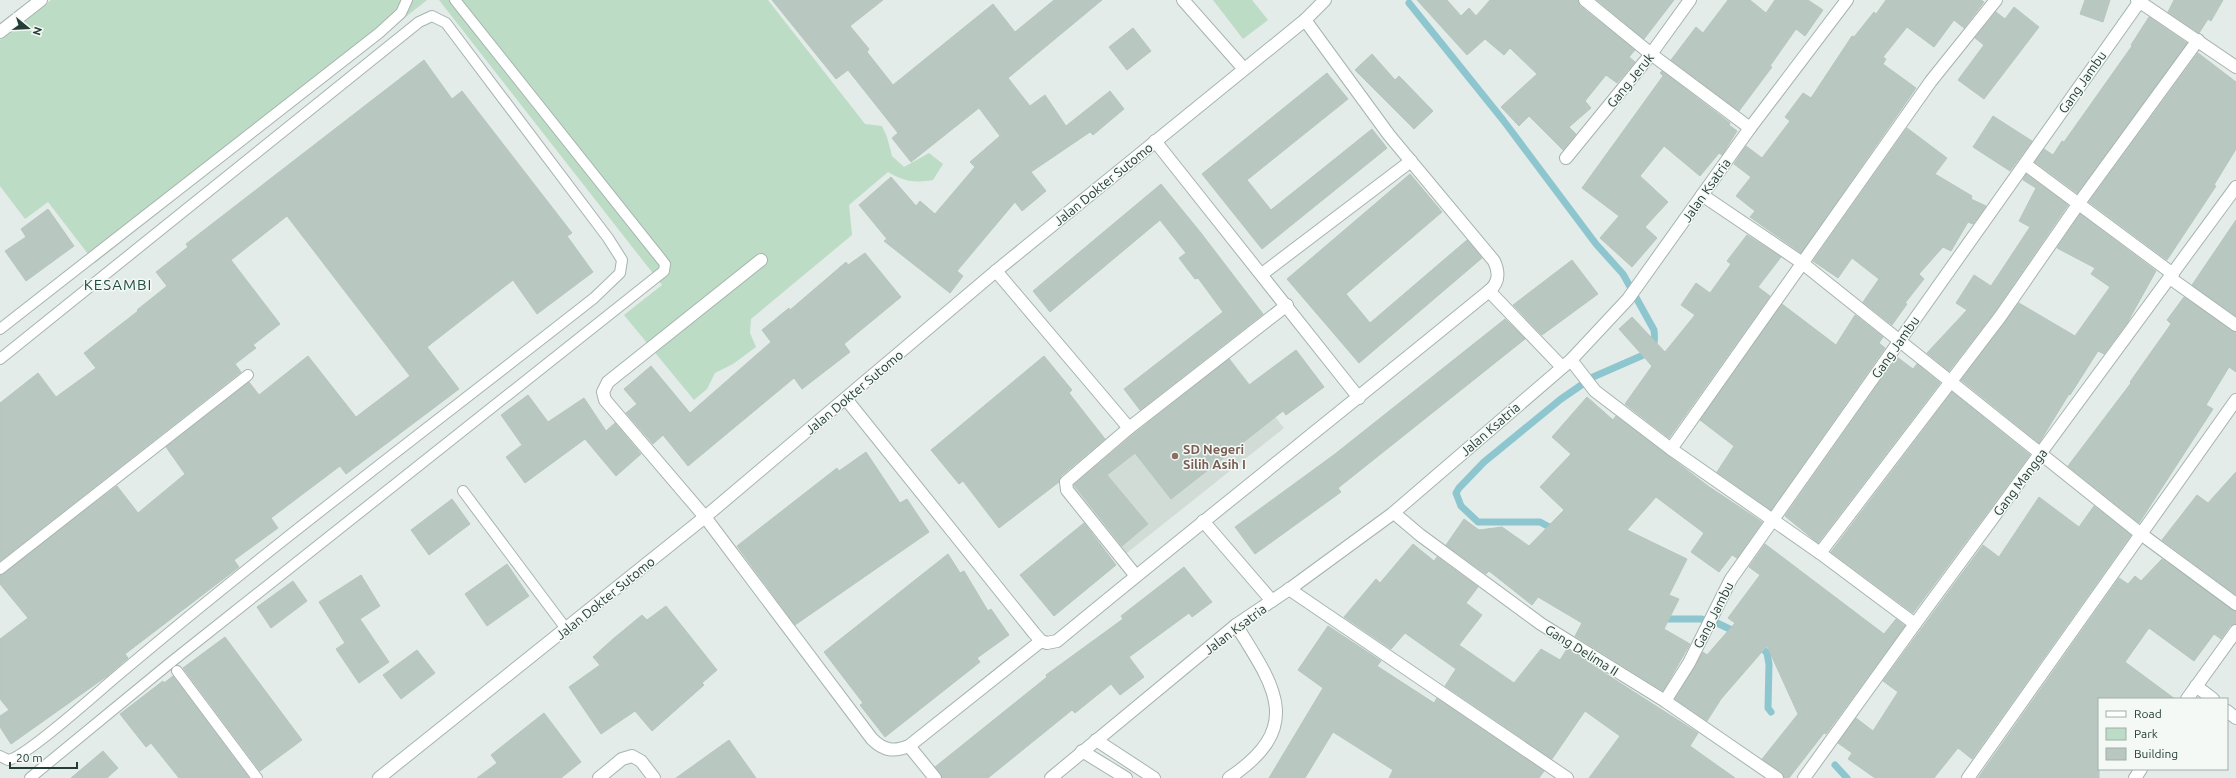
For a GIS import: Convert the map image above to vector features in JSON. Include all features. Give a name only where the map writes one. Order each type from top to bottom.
[{"type":"street","points":[[0,32],[41,0]]},
{"type":"street","points":[[1183,0],[1244,69]]},
{"type":"street","name":"Jalan Dokter Sutomo","points":[[379,778],[567,630],[705,518],[996,271],[1305,20],[1325,0]]},
{"type":"street","points":[[1585,0],[1651,54],[1750,128]]},
{"type":"street","name":"Gang Jeruk","points":[[1566,158],[1651,54],[1690,0]]},
{"type":"street","name":"Jalan Ksatria","points":[[1051,778],[1236,625],[1289,589],[1394,513],[1566,364],[1630,295],[1750,128],[1847,0]]},
{"type":"street","points":[[1670,449],[1801,262],[1931,81],[1996,0]]},
{"type":"street","points":[[2138,1],[2236,67]]},
{"type":"street","name":"Gang Jambu","points":[[1664,701],[1688,663],[1731,579],[1773,522],[2138,1]]},
{"type":"street","points":[[846,399],[1041,641],[1047,643],[1057,641],[1203,521],[1359,398],[1489,291],[1497,280],[1498,271],[1494,261],[1411,161],[1305,20]]},
{"type":"street","points":[[1820,553],[1952,382],[2000,317],[2079,203],[2198,40]]},
{"type":"street","points":[[1155,141],[1287,305],[1359,398]]},
{"type":"street","points":[[1262,274],[1411,161]]},
{"type":"street","points":[[2024,164],[2079,203],[2236,325]]},
{"type":"street","name":"Gang Mangga","points":[[1804,778],[1915,624],[2236,187]]},
{"type":"street","points":[[1702,195],[1801,262],[2141,534],[2236,604]]},
{"type":"street","points":[[762,260],[608,382],[603,392],[605,400],[705,518],[872,739],[887,750],[900,750],[910,746],[1041,641]]},
{"type":"street","points":[[996,271],[1129,428]]},
{"type":"street","points":[[1489,291],[1566,364],[1583,376],[1593,389],[1670,449],[1773,522],[1820,553],[1915,624]]},
{"type":"street","points":[[1136,576],[1065,485],[1068,480],[1129,428],[1287,305]]},
{"type":"street","points":[[1968,778],[2236,400]]},
{"type":"street","name":"Gang Delima II","points":[[1394,513],[1420,535],[1541,624],[1664,701],[1777,778]]},
{"type":"street","points":[[1203,521],[1272,600]]},
{"type":"street","points":[[1289,589],[1567,778]]},
{"type":"street","points":[[1228,778],[1255,757],[1268,741],[1276,716],[1274,691],[1236,625]]},
{"type":"street","points":[[2188,698],[2236,631]]},
{"type":"street","points":[[2196,686],[2211,698]]},
{"type":"street","points":[[2228,712],[2236,718]]},
{"type":"street","points":[[1096,740],[1154,778]]},
{"type":"street","points":[[910,746],[935,778]]},
{"type":"street","points":[[1082,751],[1126,778]]},
{"type":"street","points":[[599,778],[622,759],[632,756],[641,762],[654,778]]},
{"type":"lane","points":[[0,329],[383,29],[401,12],[407,0]]},
{"type":"lane","points":[[30,778],[176,658],[664,271],[665,264],[456,0]]},
{"type":"lane","points":[[0,359],[418,22],[432,16],[446,23],[608,238],[622,260],[620,273],[594,298],[153,646],[56,727],[16,758],[8,760],[0,756]]},
{"type":"lane","points":[[0,569],[248,375]]},
{"type":"lane","points":[[463,491],[567,630]]},
{"type":"lane","points":[[177,672],[257,778]]},
{"type":"shaded area","name":"SD Negeri Silih Asih I","points":[[1228,356],[1284,428],[1123,556],[1066,484]]},
{"type":"green space","points":[[51,0],[427,0],[95,263],[48,202],[25,219],[0,186],[0,40]]},
{"type":"green space","points":[[439,0],[768,0],[865,124],[882,126],[887,137],[892,156],[904,167],[929,153],[943,164],[933,180],[910,181],[888,172],[849,205],[852,235],[751,319],[750,333],[756,347],[733,364],[715,373],[707,389],[694,400],[624,315],[662,285]]},
{"type":"green space","points":[[1213,0],[1252,0],[1268,20],[1243,39]]},
{"type":"building","points":[[772,0],[883,0],[850,26],[869,49],[867,52],[893,85],[993,4],[1015,32],[1054,0],[1102,0],[1008,78],[1030,106],[1045,95],[1066,126],[1110,91],[1124,109],[1093,135],[1090,132],[1031,172],[1046,191],[1022,211],[1015,202],[957,271],[963,276],[950,293],[884,241],[887,239],[859,205],[891,177],[916,206],[920,201],[935,214],[975,167],[970,162],[1000,136],[979,108],[911,162],[892,138],[898,133],[848,70],[836,79]]},
{"type":"building","points":[[1417,0],[1447,0],[1461,16],[1469,8],[1476,16],[1490,0],[1578,0],[1580,6],[1635,50],[1629,57],[1635,62],[1617,83],[1606,75],[1585,101],[1591,108],[1569,127],[1576,134],[1563,150],[1529,116],[1519,126],[1501,107],[1537,74],[1510,48],[1504,55],[1485,39],[1467,55]]},
{"type":"building","points":[[1597,0],[1674,0],[1644,39]]},
{"type":"building","points":[[1728,0],[1750,0],[1766,13],[1775,0],[1808,0],[1823,10],[1805,36],[1796,29],[1770,66],[1772,67],[1739,111],[1671,60],[1696,27],[1703,33]]},
{"type":"building","points":[[1886,0],[1981,0],[1984,2],[1964,28],[1954,20],[1934,47],[1907,27],[1883,57],[1886,59],[1883,64],[1916,88],[1801,253],[1750,217],[1755,211],[1736,196],[1751,177],[1734,164],[1746,146],[1762,158],[1790,121],[1785,117],[1803,93],[1811,98],[1852,36],[1854,37],[1874,12],[1876,14]]},
{"type":"building","points":[[2085,0],[2110,0],[2103,22],[2080,14]]},
{"type":"building","points":[[2174,0],[2223,0],[2211,21],[2208,19],[2199,33],[2168,12]]},
{"type":"building","points":[[2014,7],[2039,27],[1984,99],[1958,80],[1984,45],[1975,38],[1996,12],[2005,19]]},
{"type":"building","points":[[2149,17],[2187,43],[2077,193],[2035,162],[2044,149],[2053,155],[2062,141],[2064,142],[2132,46],[2131,45]]},
{"type":"building","points":[[1133,28],[1151,51],[1127,70],[1109,47]]},
{"type":"building","points":[[2198,53],[2236,82],[2236,149],[2214,185],[2216,186],[2167,260],[2089,202]]},
{"type":"building","points":[[1372,54],[1395,80],[1399,76],[1433,111],[1414,129],[1355,70]]},
{"type":"building","points":[[424,60],[452,99],[462,91],[572,233],[567,236],[593,272],[537,314],[513,280],[427,347],[459,389],[346,474],[340,466],[271,518],[278,528],[234,560],[239,567],[125,654],[128,658],[107,676],[11,744],[0,727],[0,716],[9,710],[0,699],[0,639],[28,618],[0,584],[0,575],[117,486],[138,513],[185,474],[166,447],[249,382],[259,395],[308,356],[356,417],[410,376],[287,216],[231,260],[280,324],[253,345],[256,348],[235,364],[241,372],[0,561],[0,403],[38,373],[56,397],[96,368],[84,353],[138,311],[137,310],[167,286],[156,272],[188,247],[186,244]]},
{"type":"building","points":[[1662,71],[1730,123],[1729,125],[1737,131],[1722,155],[1719,153],[1700,176],[1664,146],[1640,176],[1668,202],[1645,227],[1657,238],[1632,267],[1600,238],[1619,216],[1582,188],[1663,76],[1660,73]]},
{"type":"building","points":[[1327,73],[1348,99],[1247,180],[1271,210],[1372,129],[1387,148],[1262,249],[1202,174]]},
{"type":"building","points":[[1993,116],[2032,141],[2010,171],[1973,147]]},
{"type":"building","points":[[1907,128],[1947,158],[1935,174],[1972,196],[1971,199],[1986,206],[1973,224],[1968,222],[1951,251],[1943,247],[1919,274],[1924,279],[1905,303],[1907,304],[1892,325],[1863,302],[1879,279],[1852,258],[1838,278],[1813,261]]},
{"type":"building","points":[[1410,174],[1442,212],[1346,294],[1370,323],[1467,240],[1482,258],[1359,363],[1287,279]]},
{"type":"building","points":[[2026,174],[2068,205],[1994,313],[1949,371],[1927,353],[1967,310],[1956,303],[1974,275],[1991,286],[2030,227],[2019,221],[2036,188],[2023,180]]},
{"type":"building","points":[[1161,184],[1201,233],[1263,314],[1140,410],[1124,389],[1223,312],[1198,278],[1195,279],[1179,258],[1186,253],[1160,220],[1050,312],[1033,291]]},
{"type":"building","points":[[48,209],[74,246],[26,281],[5,251],[26,237],[21,229]]},
{"type":"building","points":[[2080,214],[2156,271],[2127,323],[2104,354],[2098,351],[2039,443],[1961,380],[2019,303],[2075,336],[2110,287],[2091,274],[2095,268],[2057,248]]},
{"type":"building","points":[[2236,220],[2236,316],[2192,285]]},
{"type":"building","points":[[1747,235],[1781,257],[1758,287],[1770,296],[1669,438],[1625,404],[1652,366],[1619,329],[1632,317],[1665,352],[1695,315],[1681,305],[1696,283],[1710,293],[1731,264],[1727,261]]},
{"type":"building","points":[[865,253],[901,297],[844,344],[850,352],[802,389],[794,378],[688,466],[663,435],[653,444],[626,413],[637,404],[624,389],[651,366],[690,413],[771,342],[762,330],[789,308],[790,310],[846,262],[848,265]]},
{"type":"building","points":[[1572,260],[1598,294],[1542,335],[1513,305]]},
{"type":"building","points":[[2184,297],[2236,332],[2236,372],[2229,367],[2206,405],[2213,409],[2139,523],[2068,466],[2131,383],[2130,382],[2171,324],[2167,320]]},
{"type":"building","points":[[1782,304],[1836,345],[1855,315],[1883,337],[1879,343],[1885,348],[1771,510],[1717,472],[1734,446],[1700,420]]},
{"type":"building","points":[[1505,319],[1525,339],[1338,488],[1341,492],[1255,554],[1235,527],[1335,454]]},
{"type":"building","name":"SD Negeri Silih Asih I","points":[[1296,350],[1324,387],[1286,415],[1283,411],[1171,499],[1135,453],[1107,475],[1148,524],[1122,546],[1074,485],[1134,434],[1229,359],[1249,385]]},
{"type":"building","points":[[1044,356],[1072,390],[1069,393],[1105,439],[1061,476],[1059,482],[999,528],[963,481],[959,484],[931,450]]},
{"type":"building","points":[[1897,357],[1913,369],[1917,364],[1940,383],[1818,543],[1785,516]]},
{"type":"building","points":[[1952,392],[2030,455],[1913,613],[1831,552]]},
{"type":"building","points":[[528,395],[548,422],[584,398],[606,431],[615,423],[641,454],[616,476],[585,439],[525,483],[506,457],[522,445],[501,415]]},
{"type":"building","points":[[1587,397],[1613,420],[1616,416],[1708,486],[1762,522],[1737,558],[1732,555],[1719,572],[1691,552],[1704,533],[1656,497],[1627,530],[1687,559],[1669,595],[1679,599],[1664,629],[1690,644],[1663,691],[1575,636],[1582,623],[1538,597],[1532,605],[1489,571],[1486,574],[1446,545],[1464,519],[1479,530],[1502,527],[1529,546],[1564,510],[1540,487],[1571,454],[1552,437]]},
{"type":"building","points":[[866,452],[900,503],[907,499],[929,532],[795,625],[737,546],[837,468],[839,471]]},
{"type":"building","points":[[2236,472],[2236,595],[2162,540],[2197,495],[2208,503]]},
{"type":"building","points":[[2039,497],[2079,527],[2094,506],[2131,535],[1972,759],[1958,748],[1934,778],[1875,778],[1848,759],[1852,753],[1838,743],[1856,718],[1873,731],[1898,692],[1883,681],[1983,545],[1999,557]]},
{"type":"building","points":[[452,499],[470,524],[429,555],[411,530]]},
{"type":"building","points":[[1084,523],[1116,565],[1054,616],[1020,575]]},
{"type":"building","points":[[1413,544],[1434,561],[1437,557],[1478,587],[1466,603],[1482,615],[1459,645],[1514,683],[1541,649],[1560,660],[1567,649],[1698,733],[1690,746],[1735,778],[1589,778],[1620,736],[1585,711],[1552,759],[1445,686],[1456,669],[1405,633],[1391,649],[1344,617],[1376,579],[1380,583]]},
{"type":"building","points":[[1765,544],[1884,634],[1896,619],[1905,626],[1826,734],[1824,733],[1789,778],[1784,778],[1781,772],[1762,759],[1798,714],[1767,646],[1721,699],[1707,721],[1675,699],[1703,652],[1707,655],[1735,623],[1728,618],[1760,575],[1749,567]]},
{"type":"building","points":[[948,554],[960,573],[964,571],[988,611],[991,609],[1009,635],[977,658],[980,662],[885,737],[860,705],[863,703],[824,652]]},
{"type":"building","points":[[2162,559],[2236,611],[2236,624],[2230,626],[2221,639],[2214,634],[2194,661],[2149,628],[2125,662],[2174,698],[2098,698],[2099,778],[1978,778],[2119,578],[2128,584],[2135,576],[2141,581]]},
{"type":"building","points":[[507,564],[529,596],[487,626],[465,594]]},
{"type":"building","points":[[1184,567],[1212,602],[1192,617],[1189,613],[1129,657],[1144,677],[1120,695],[1111,684],[1075,713],[1072,710],[988,778],[942,778],[935,767],[1047,677],[1046,675],[1123,619],[1121,616]]},
{"type":"building","points":[[361,575],[380,606],[360,619],[389,662],[359,683],[336,649],[345,643],[319,602]]},
{"type":"building","points":[[293,581],[307,601],[271,628],[257,607]]},
{"type":"building","points":[[666,606],[717,670],[702,683],[704,685],[652,731],[635,711],[601,734],[569,687],[600,665],[593,657],[613,639],[642,615],[647,620]]},
{"type":"building","points":[[1328,626],[1381,661],[1377,666],[1434,703],[1437,698],[1544,771],[1539,778],[1389,778],[1393,770],[1333,732],[1305,778],[1269,778],[1323,688],[1298,670]]},
{"type":"building","points":[[225,637],[302,740],[260,771],[183,668]]},
{"type":"building","points":[[417,650],[435,673],[401,699],[383,675]]},
{"type":"building","points":[[173,676],[249,778],[179,778],[151,743],[146,747],[120,714],[163,681],[164,683]]},
{"type":"building","points":[[544,713],[581,762],[561,778],[477,778],[497,763],[491,755]]},
{"type":"building","points":[[729,740],[756,778],[676,778]]},
{"type":"building","points":[[103,751],[118,768],[107,778],[71,778]]},
{"type":"waterway","points":[[1409,3],[1503,120],[1596,244],[1623,274],[1654,330],[1654,343],[1648,353],[1593,377],[1561,399],[1484,462],[1456,493],[1461,506],[1478,522],[1540,522],[1555,530]]},
{"type":"waterway","points":[[1660,619],[1701,619],[1717,623],[1738,633]]},
{"type":"waterway","points":[[1758,644],[1767,653],[1769,664],[1768,708],[1771,712]]},
{"type":"waterway","points":[[1835,765],[1847,778]]},
{"type":"place","name":"SD Negeri Silih Asih I","points":[[1175,456]]},
{"type":"district","name":"KESAMBI","points":[[118,285]]}]
